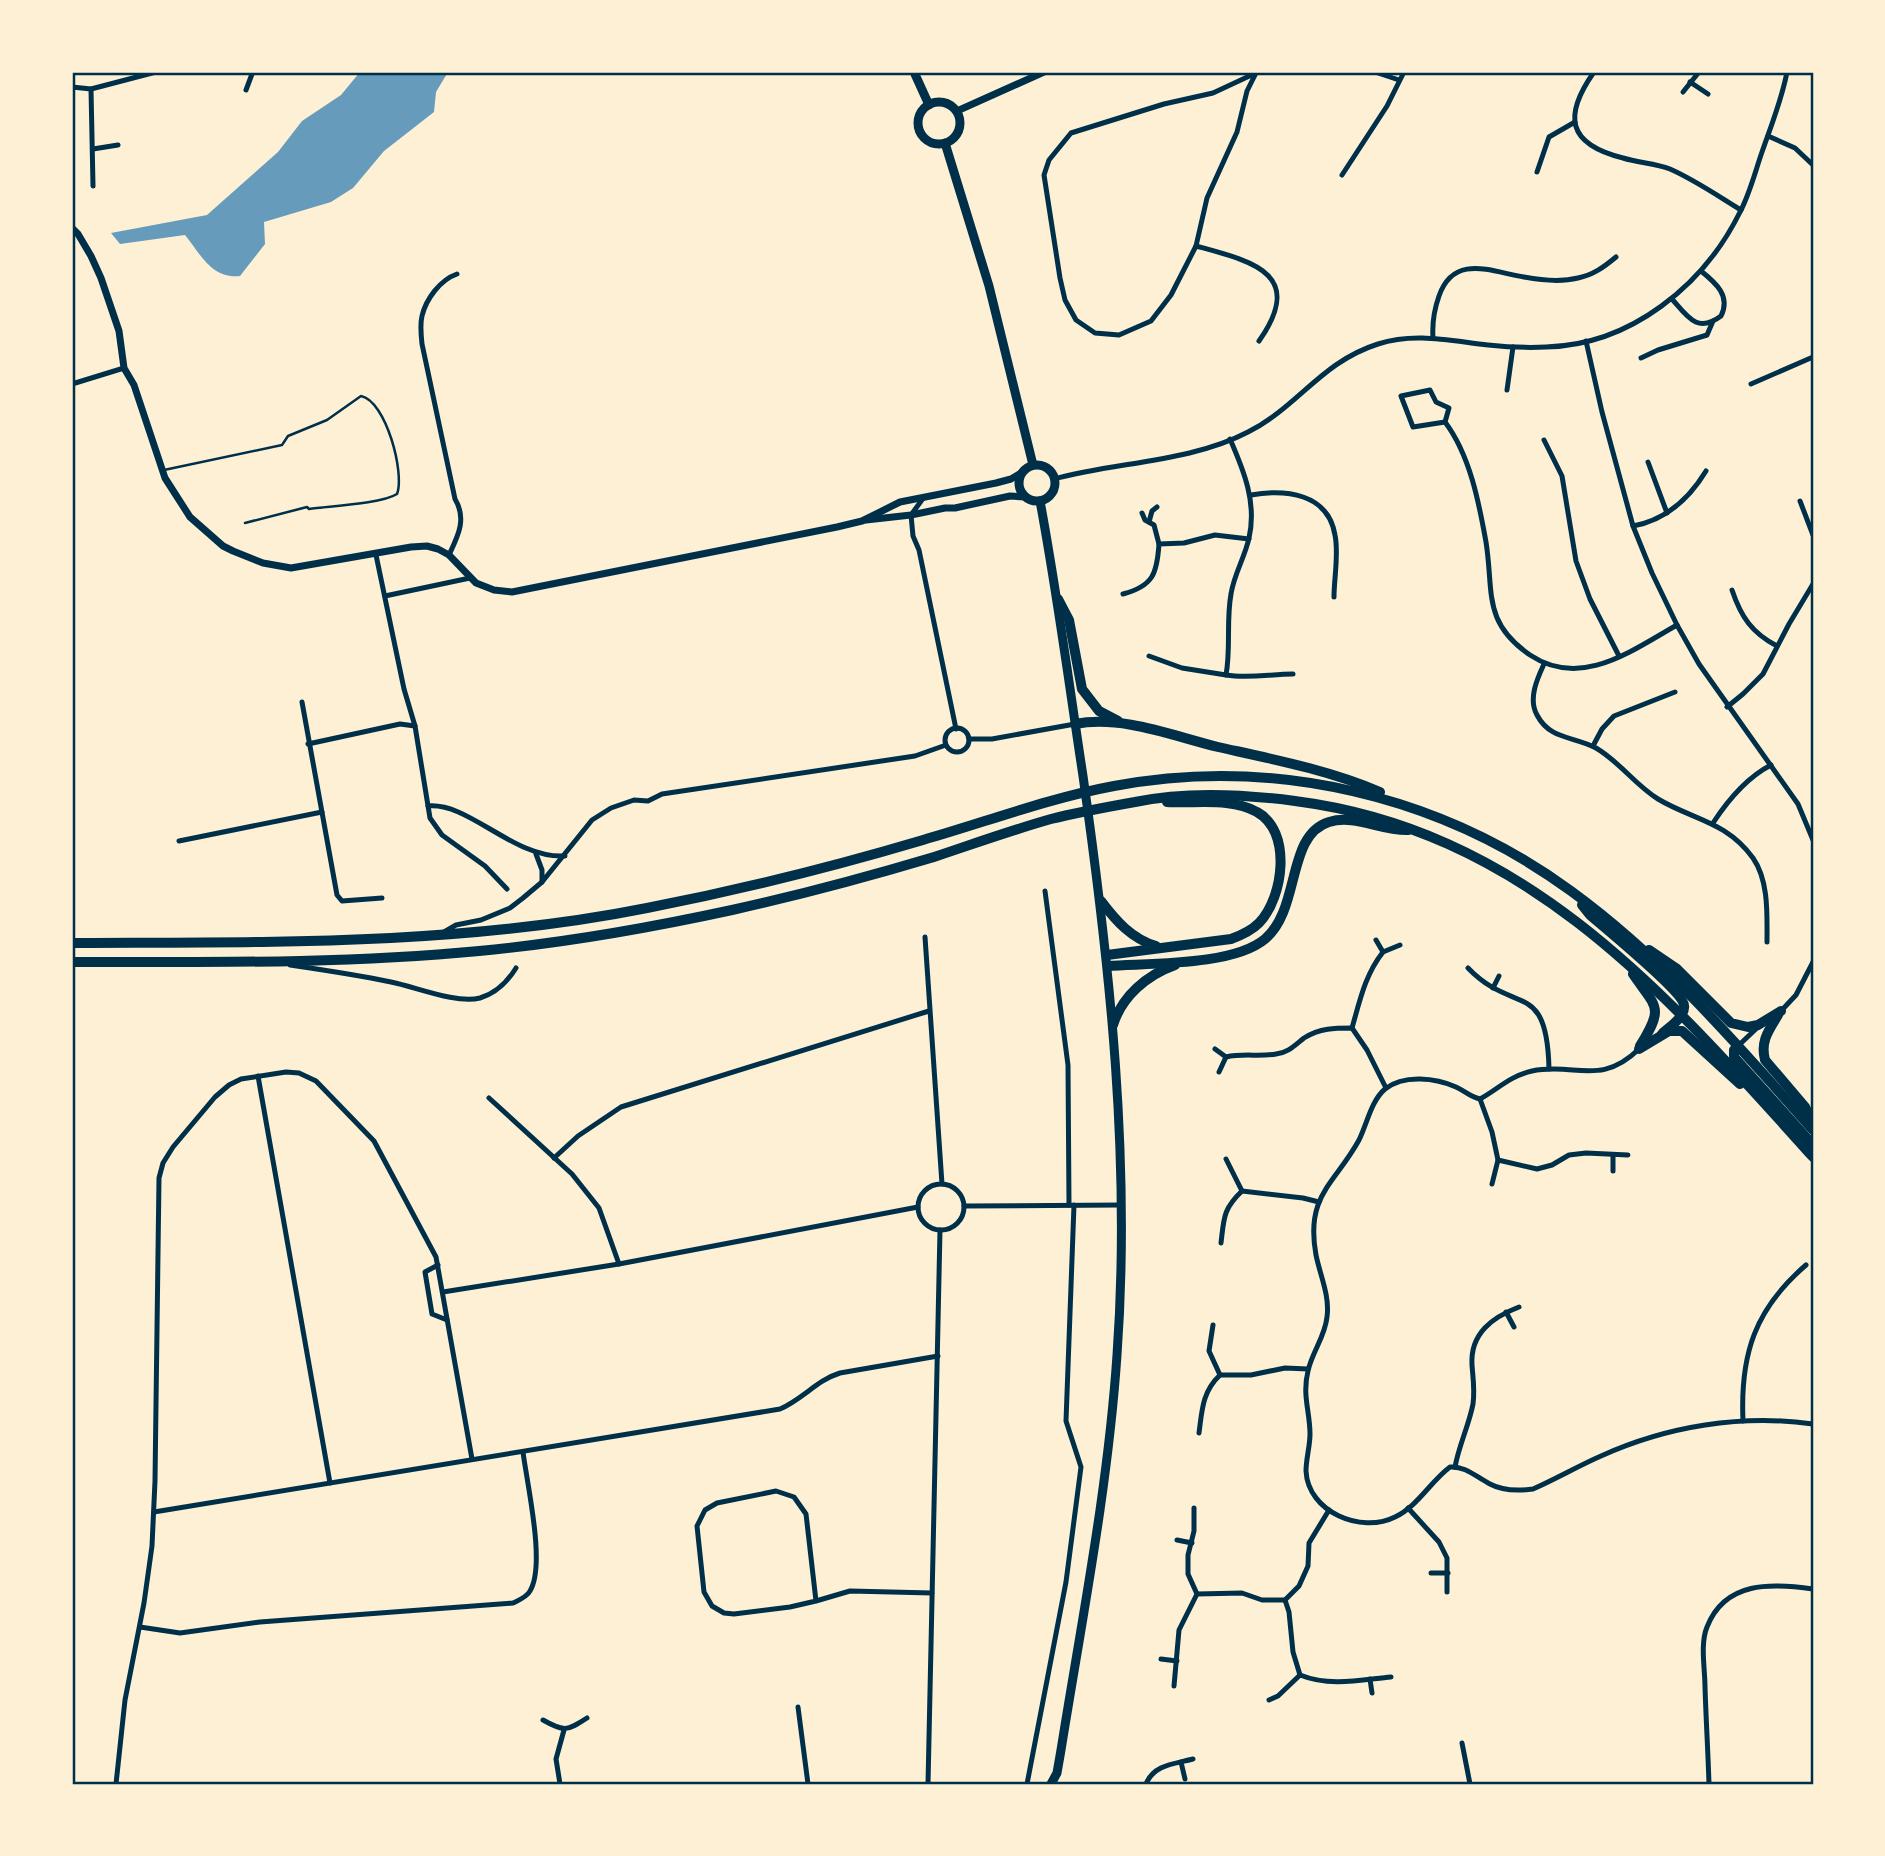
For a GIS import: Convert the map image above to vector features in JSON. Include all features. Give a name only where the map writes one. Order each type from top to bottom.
[{"type":"highway","points":[[1058,599],[1069,620],[1082,689],[1099,711],[1121,723]]},
{"type":"highway","points":[[1075,724],[1092,721],[1121,723],[1367,786],[1467,829],[1517,855],[1571,890],[1628,937],[1686,991],[1813,1129]]},
{"type":"highway","points":[[72,943],[358,941],[537,926],[642,909],[783,880],[1045,803],[1110,786],[1146,781],[1218,776],[1301,781],[1382,797],[1421,810]]},
{"type":"highway","points":[[72,962],[269,962],[479,951],[653,926],[805,893],[871,876],[1051,819],[1139,801],[1200,795],[1258,796],[1332,805],[1416,830],[1492,864],[1529,887],[1577,921],[1623,959],[1682,1015],[1813,1157]]},
{"type":"highway","points":[[1107,961],[1160,947],[1231,939],[1260,922],[1275,891],[1280,850],[1278,836],[1261,813],[1234,804],[1139,801]]},
{"type":"highway","points":[[1107,961],[1185,961],[1225,957],[1243,952],[1264,940],[1280,922],[1290,898],[1301,848],[1314,831],[1326,822],[1366,822],[1392,831],[1416,830]]},
{"type":"highway","points":[[1571,890],[1590,915],[1684,1004],[1682,1015],[1639,1049]]},
{"type":"highway","points":[[1101,901],[1130,934],[1160,947]]},
{"type":"highway","points":[[1628,937],[1671,964],[1731,1023],[1748,1027],[1758,1025],[1781,1011]]},
{"type":"highway","points":[[1623,959],[1653,1001],[1655,1010],[1653,1025],[1639,1049]]},
{"type":"highway","points":[[1113,1025],[1122,1006],[1148,978],[1185,961]]},
{"type":"highway","points":[[1781,1011],[1763,1041],[1762,1051],[1765,1060],[1805,1107],[1813,1124]]},
{"type":"highway","points":[[1661,1034],[1682,1031],[1729,1076],[1760,1099]]},
{"type":"highway","points":[[1738,1046],[1734,1057],[1813,1145]]},
{"type":"main road","points":[[914,72],[929,105]]},
{"type":"main road","points":[[944,102],[957,111],[961,123],[951,141],[931,142],[920,132],[920,114],[929,105],[944,102]]},
{"type":"main road","points":[[945,143],[989,286],[1033,465]]},
{"type":"main road","points":[[1033,465],[1047,468],[1054,479],[1050,495],[1040,500],[1025,497],[1019,485],[1023,472],[1033,465]]},
{"type":"main road","points":[[1040,500],[1058,599],[1101,901],[1113,1025],[1121,1205],[1117,1355],[1109,1448],[1056,1773],[1051,1784]]},
{"type":"main road","points":[[1056,1773],[1058,1784]]},
{"type":"street","points":[[72,87],[91,89],[154,72]]},
{"type":"street","points":[[246,90],[251,72]]},
{"type":"street","points":[[957,111],[1044,72]]},
{"type":"street","points":[[1257,72],[1247,91],[1237,132],[1207,198],[1196,246],[1171,295],[1151,321],[1119,335],[1095,333],[1076,320],[1062,289],[1044,175],[1049,160],[1070,133],[1164,104],[1213,93],[1257,72]]},
{"type":"street","points":[[1375,72],[1399,80]]},
{"type":"street","points":[[1342,175],[1387,106],[1404,72]]},
{"type":"street","points":[[1594,72],[1577,98],[1574,108],[1577,131],[1588,146],[1622,158],[1673,170],[1741,210]]},
{"type":"street","points":[[1683,92],[1699,72]]},
{"type":"street","points":[[1054,479],[1185,453],[1247,433],[1263,423],[1331,366],[1380,343],[1397,339],[1433,338],[1513,347],[1549,347],[1586,341],[1633,324],[1672,299],[1701,271],[1723,243],[1741,210],[1768,136],[1787,72]]},
{"type":"street","points":[[1690,82],[1708,94]]},
{"type":"street","points":[[91,89],[93,186]]},
{"type":"street","points":[[1536,172],[1549,137],[1575,122]]},
{"type":"street","points":[[1768,136],[1795,148],[1813,165]]},
{"type":"street","points":[[93,149],[118,145]]},
{"type":"street","points":[[72,228],[91,256],[101,278],[120,331],[124,368],[134,385],[163,471],[190,517],[223,546],[263,563],[302,568],[411,547],[427,547],[449,555],[470,578],[484,587],[494,590],[524,590],[862,521],[911,515],[1010,496],[1025,497]]},
{"type":"street","points":[[1196,246],[1254,263],[1269,274],[1276,289],[1276,302],[1273,318],[1259,341]]},
{"type":"street","points":[[1433,338],[1433,316],[1441,289],[1462,270],[1477,267],[1538,279],[1576,279],[1598,271],[1616,257]]},
{"type":"street","points":[[1672,299],[1694,322],[1702,324],[1721,316],[1725,308],[1724,296],[1716,284],[1701,271]]},
{"type":"street","points":[[449,555],[459,535],[460,511],[455,499],[422,344],[421,317],[431,295],[449,277],[457,274]]},
{"type":"street","points":[[1641,358],[1707,335],[1713,321]]},
{"type":"street","points":[[1586,341],[1633,526],[1652,573],[1699,664],[1798,803],[1812,835]]},
{"type":"street","points":[[1507,390],[1513,347]]},
{"type":"street","points":[[1751,384],[1813,357]]},
{"type":"street","points":[[72,384],[124,368]]},
{"type":"street","points":[[1446,422],[1413,426],[1401,396],[1430,390],[1436,402],[1449,408],[1446,422],[1469,471],[1486,544],[1491,604],[1497,620],[1515,644],[1544,664],[1582,669],[1619,656],[1677,625]]},
{"type":"street","points":[[1226,675],[1230,597],[1249,539],[1251,522],[1251,495],[1230,439]]},
{"type":"street","points":[[1544,440],[1562,476],[1576,561],[1590,599],[1619,656]]},
{"type":"street","points":[[1648,462],[1667,513]]},
{"type":"street","points":[[1633,526],[1647,524],[1680,505],[1691,495],[1706,471]]},
{"type":"street","points":[[862,521],[900,502],[1007,481],[1023,472]]},
{"type":"street","points":[[1251,495],[1295,493],[1306,497],[1325,513],[1335,536],[1334,597]]},
{"type":"street","points":[[924,498],[911,515],[913,536],[919,550],[956,729]]},
{"type":"street","points":[[1800,500],[1813,536]]},
{"type":"street","points":[[1149,522],[1152,510],[1157,507]]},
{"type":"street","points":[[1123,594],[1147,584],[1158,563],[1159,544],[1154,525],[1145,520],[1142,513]]},
{"type":"street","points":[[1159,544],[1184,543],[1215,535],[1249,539]]},
{"type":"street","points":[[376,555],[404,689],[415,726],[430,818],[442,835],[485,866],[507,889]]},
{"type":"street","points":[[385,596],[470,578]]},
{"type":"street","points":[[1727,706],[1756,682],[1769,664],[1813,584]]},
{"type":"street","points":[[1732,590],[1739,610],[1751,629],[1777,646]]},
{"type":"street","points":[[1149,656],[1182,668],[1249,678],[1268,674],[1293,674]]},
{"type":"street","points":[[1544,664],[1533,698],[1535,712],[1542,723],[1559,737],[1593,746],[1658,799],[1713,823],[1754,859],[1763,880],[1767,942]]},
{"type":"street","points":[[1593,746],[1602,729],[1614,716],[1675,692]]},
{"type":"street","points":[[302,702],[337,895],[342,901],[382,898]]},
{"type":"street","points":[[308,744],[400,724],[415,726]]},
{"type":"street","points":[[969,739],[992,739],[1075,724]]},
{"type":"street","points":[[956,729],[963,730],[969,739],[967,747],[959,752],[952,751],[946,745],[947,736],[956,729]]},
{"type":"street","points":[[438,935],[456,925],[481,920],[510,908],[542,883],[592,820],[611,808],[634,800],[648,801],[662,794],[915,755],[946,745]]},
{"type":"street","points":[[1713,823],[1740,789],[1770,765]]},
{"type":"street","points":[[428,806],[436,805],[453,810],[536,854],[565,856]]},
{"type":"street","points":[[179,841],[322,812]]},
{"type":"street","points":[[536,854],[542,870],[542,883]]},
{"type":"street","points":[[1027,1784],[1064,1595],[1081,1467],[1066,1420],[1071,1205],[1068,1065],[1045,891]]},
{"type":"street","points":[[925,937],[942,1184]]},
{"type":"street","points":[[1376,940],[1383,952]]},
{"type":"street","points":[[1386,1088],[1367,1050],[1352,1028],[1362,989],[1374,964],[1383,952],[1400,945]]},
{"type":"street","points":[[269,962],[366,977],[464,999],[480,998],[495,991],[508,982],[516,968]]},
{"type":"street","points":[[1738,1046],[1759,1026],[1781,1011],[1796,995],[1811,974],[1813,962]]},
{"type":"street","points":[[1468,968],[1493,988],[1529,1003],[1539,1012],[1549,1041],[1549,1069]]},
{"type":"street","points":[[1493,988],[1499,976]]},
{"type":"street","points":[[554,1158],[578,1136],[621,1107],[929,1011]]},
{"type":"street","points":[[1215,1049],[1226,1057],[1240,1054],[1276,1054],[1292,1049],[1318,1031],[1352,1028]]},
{"type":"street","points":[[1639,1049],[1615,1066],[1596,1071],[1549,1069],[1517,1075],[1480,1099],[1471,1097],[1458,1088],[1423,1080],[1405,1079],[1386,1088],[1379,1097],[1359,1141],[1331,1179],[1319,1202],[1314,1233],[1328,1313],[1322,1340],[1308,1369],[1305,1398],[1310,1432],[1306,1473],[1320,1502],[1329,1510],[1339,1517],[1367,1524],[1395,1517],[1408,1508],[1444,1472],[1455,1467],[1465,1469],[1492,1486],[1508,1490],[1533,1489],[1602,1455],[1675,1431],[1743,1421],[1772,1420],[1813,1424]]},
{"type":"street","points":[[1219,1072],[1226,1057]]},
{"type":"street","points":[[116,1784],[125,1699],[150,1567],[155,1512],[158,1190],[161,1170],[173,1147],[222,1090],[235,1081],[293,1072],[311,1078],[366,1130],[374,1141],[436,1257],[472,1459]]},
{"type":"street","points":[[258,1076],[330,1483]]},
{"type":"street","points":[[489,1098],[572,1174],[599,1208],[619,1264]]},
{"type":"street","points":[[1480,1099],[1492,1132],[1498,1160],[1492,1184]]},
{"type":"street","points":[[1498,1160],[1537,1169],[1552,1166],[1569,1156],[1586,1153],[1628,1155]]},
{"type":"street","points":[[1612,1171],[1613,1155]]},
{"type":"street","points":[[1226,1159],[1242,1191]]},
{"type":"street","points":[[942,1184],[955,1189],[964,1206],[958,1221],[940,1230],[926,1224],[918,1208],[923,1193],[929,1187],[942,1184]]},
{"type":"street","points":[[1242,1191],[1319,1202]]},
{"type":"street","points":[[1221,1243],[1224,1213],[1242,1191]]},
{"type":"street","points":[[964,1206],[1121,1205]]},
{"type":"street","points":[[443,1292],[619,1264],[918,1208]]},
{"type":"street","points":[[928,1784],[940,1230]]},
{"type":"street","points":[[438,1265],[425,1272],[432,1314],[447,1320]]},
{"type":"street","points":[[1743,1421],[1743,1371],[1753,1335],[1774,1296],[1806,1265]]},
{"type":"street","points":[[1455,1467],[1472,1406],[1475,1382],[1473,1352],[1478,1336],[1489,1322],[1519,1307]]},
{"type":"street","points":[[1506,1312],[1514,1327]]},
{"type":"street","points":[[1213,1325],[1209,1351],[1220,1376]]},
{"type":"street","points":[[155,1512],[780,1409],[797,1402],[827,1377],[938,1356]]},
{"type":"street","points":[[1199,1433],[1204,1397],[1209,1385],[1220,1376],[1251,1375],[1285,1367],[1308,1369]]},
{"type":"street","points":[[140,1627],[180,1633],[260,1622],[513,1603],[529,1594],[538,1573],[523,1452]]},
{"type":"street","points":[[816,1601],[806,1514],[794,1497],[776,1491],[716,1503],[705,1510],[697,1526],[704,1592],[712,1605],[724,1613],[790,1608],[816,1601],[850,1591],[932,1592]]},
{"type":"street","points":[[1194,1508],[1188,1574],[1197,1594]]},
{"type":"street","points":[[1408,1508],[1439,1542],[1447,1558],[1447,1592]]},
{"type":"street","points":[[1197,1594],[1242,1592],[1262,1600],[1285,1600],[1299,1586],[1308,1566],[1309,1543],[1329,1510]]},
{"type":"street","points":[[1177,1540],[1192,1543]]},
{"type":"street","points":[[1431,1573],[1448,1573]]},
{"type":"street","points":[[1709,1784],[1704,1653],[1706,1629],[1720,1605],[1735,1594],[1761,1585],[1813,1589]]},
{"type":"street","points":[[1174,1686],[1179,1630],[1197,1594]]},
{"type":"street","points":[[1285,1600],[1289,1612],[1293,1652],[1300,1675]]},
{"type":"street","points":[[1161,1659],[1177,1661]]},
{"type":"street","points":[[1300,1675],[1328,1683],[1391,1677]]},
{"type":"street","points":[[1269,1700],[1278,1696],[1300,1675]]},
{"type":"street","points":[[1370,1679],[1371,1693]]},
{"type":"street","points":[[798,1707],[808,1784]]},
{"type":"street","points":[[543,1720],[564,1730],[587,1718]]},
{"type":"street","points":[[560,1784],[556,1759],[564,1730]]},
{"type":"street","points":[[1462,1743],[1469,1784]]},
{"type":"street","points":[[1146,1784],[1150,1775],[1159,1767],[1194,1759]]},
{"type":"street","points":[[1181,1762],[1185,1779]]},
{"type":"lane","points":[[163,471],[282,446],[288,436],[327,420],[361,396],[367,398],[388,428],[399,479],[397,494],[391,498],[360,503],[309,509],[307,507],[246,523]]},
{"type":"water","points":[[360,72],[448,72],[436,92],[434,112],[384,151],[353,188],[331,202],[264,222],[265,244],[240,276],[230,276],[215,270],[185,235],[120,244],[111,233],[207,215],[278,152],[302,121],[341,95]]}]
